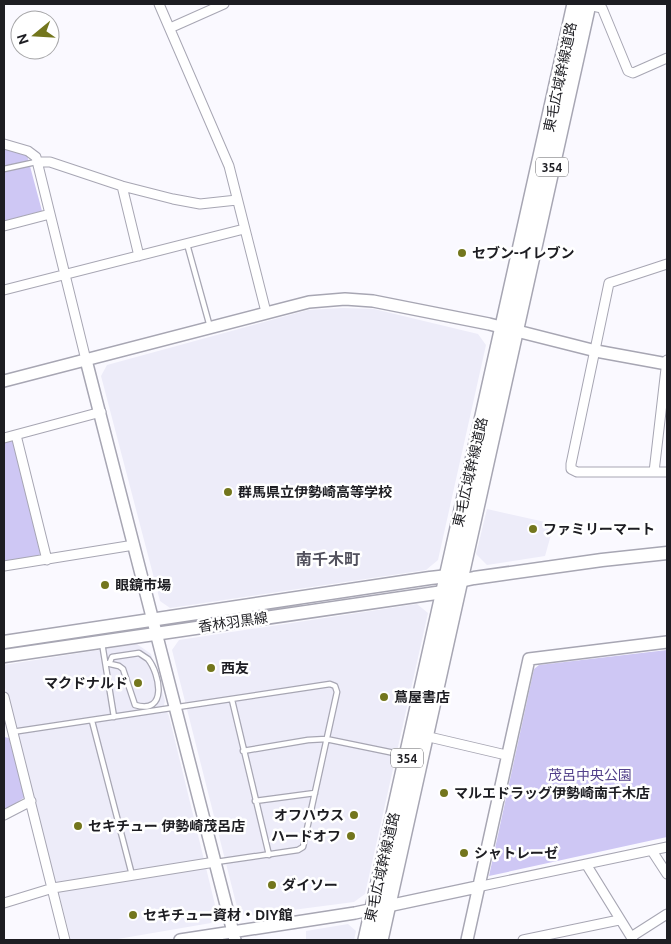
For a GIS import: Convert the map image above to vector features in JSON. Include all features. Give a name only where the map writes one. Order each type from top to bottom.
[{"type":"highway","name":"東毛広域幹線道路","points":[[380,940],[425,736],[454,579],[584,4]]},
{"type":"highway","name":"東毛広域幹線道路","points":[[366,940],[444,592],[454,579]]},
{"type":"main road","name":"香林羽黒線","points":[[4,642],[154,619],[592,561],[667,553]]},
{"type":"main road","name":"香林羽黒線","points":[[4,656],[444,592]]},
{"type":"street","points":[[159,4],[229,166],[266,312]]},
{"type":"street","points":[[170,28],[224,4]]},
{"type":"street","points":[[584,4],[602,8],[628,72],[633,73],[667,58]]},
{"type":"street","points":[[4,144],[28,151],[33,154],[37,162],[234,937]]},
{"type":"street","points":[[37,162],[50,162],[122,186],[200,204],[237,200]]},
{"type":"street","points":[[122,186],[139,256]]},
{"type":"street","points":[[4,226],[50,214]]},
{"type":"street","points":[[4,290],[244,229]]},
{"type":"street","points":[[667,264],[609,283],[572,469],[578,472],[667,472]]},
{"type":"street","points":[[4,381],[266,312],[309,302],[345,299],[373,301],[510,328],[596,351],[667,364]]},
{"type":"street","points":[[654,472],[667,360]]},
{"type":"street","points":[[4,438],[101,412]]},
{"type":"street","points":[[16,435],[47,560]]},
{"type":"street","points":[[4,566],[134,545]]},
{"type":"street","points":[[467,940],[527,662],[530,658],[667,642]]},
{"type":"street","points":[[4,697],[8,732],[31,801],[66,940]]},
{"type":"street","points":[[425,736],[506,755]]},
{"type":"street","points":[[4,815],[31,801]]},
{"type":"street","points":[[180,940],[234,937],[388,907],[667,847]]},
{"type":"street","points":[[652,851],[667,874]]},
{"type":"street","points":[[4,903],[53,888],[215,862]]},
{"type":"street","points":[[586,864],[632,939],[667,914]]},
{"type":"street","points":[[523,940],[558,937],[619,920]]},
{"type":"lane","points":[[4,170],[37,162]]},
{"type":"lane","points":[[187,244],[210,327]]},
{"type":"lane","points":[[102,642],[108,663],[114,717]]},
{"type":"lane","points":[[138,653],[148,658],[160,694],[157,701],[150,705],[135,705],[122,669],[108,663],[112,657],[138,653]]},
{"type":"lane","points":[[8,732],[334,685],[337,692],[302,847],[298,850],[215,862]]},
{"type":"lane","points":[[232,700],[269,855]]},
{"type":"lane","points":[[92,721],[132,875]]},
{"type":"lane","points":[[243,751],[311,739],[326,739],[407,755]]},
{"type":"lane","points":[[255,801],[314,793]]},
{"type":"shaded area","points":[[374,309],[478,334],[486,345],[438,560],[426,570],[170,608],[160,601],[101,376],[107,365],[308,310]]},
{"type":"shaded area","points":[[487,509],[554,524],[545,556],[487,565],[476,554]]},
{"type":"shaded area","points":[[417,604],[428,613],[365,894],[354,902],[246,916],[238,911],[172,650],[179,640]]},
{"type":"shaded area","points":[[137,644],[151,654],[165,701],[164,705],[169,716],[217,913],[211,923],[112,940],[71,940],[4,684],[4,665]]},
{"type":"shaded area","points":[[348,924],[356,931],[354,940],[306,940],[306,931]]},
{"type":"green space","points":[[4,148],[27,155],[42,211],[4,221]]},
{"type":"green space","points":[[11,439],[14,442],[41,553],[39,556],[4,561],[4,441]]},
{"type":"green space","name":"茂呂中央公園","points":[[667,650],[667,837],[489,876],[534,669],[539,665]]},
{"type":"green space","points":[[4,737],[9,738],[25,797],[4,811]]},
{"type":"place","name":"セブン-イレブン","points":[[462,253]]},
{"type":"place","name":"群馬県立伊勢崎高等学校","points":[[228,492]]},
{"type":"place","name":"ファミリーマート","points":[[533,529]]},
{"type":"place","name":"眼鏡市場","points":[[105,585]]},
{"type":"place","name":"西友","points":[[211,668]]},
{"type":"place","name":"マクドナルド","points":[[138,683]]},
{"type":"place","name":"蔦屋書店","points":[[384,697]]},
{"type":"place","name":"マルエドラッグ伊勢崎南千木店","points":[[444,793]]},
{"type":"place","name":"オフハウス","points":[[354,815]]},
{"type":"place","name":"セキチュー 伊勢崎茂呂店","points":[[78,826]]},
{"type":"place","name":"ハードオフ","points":[[351,836]]},
{"type":"place","name":"シャトレーゼ","points":[[464,853]]},
{"type":"place","name":"ダイソー","points":[[272,885]]},
{"type":"place","name":"セキチュー資材・DIY館","points":[[133,915]]},
{"type":"district","name":"南千木町","points":[[328,559]]}]
